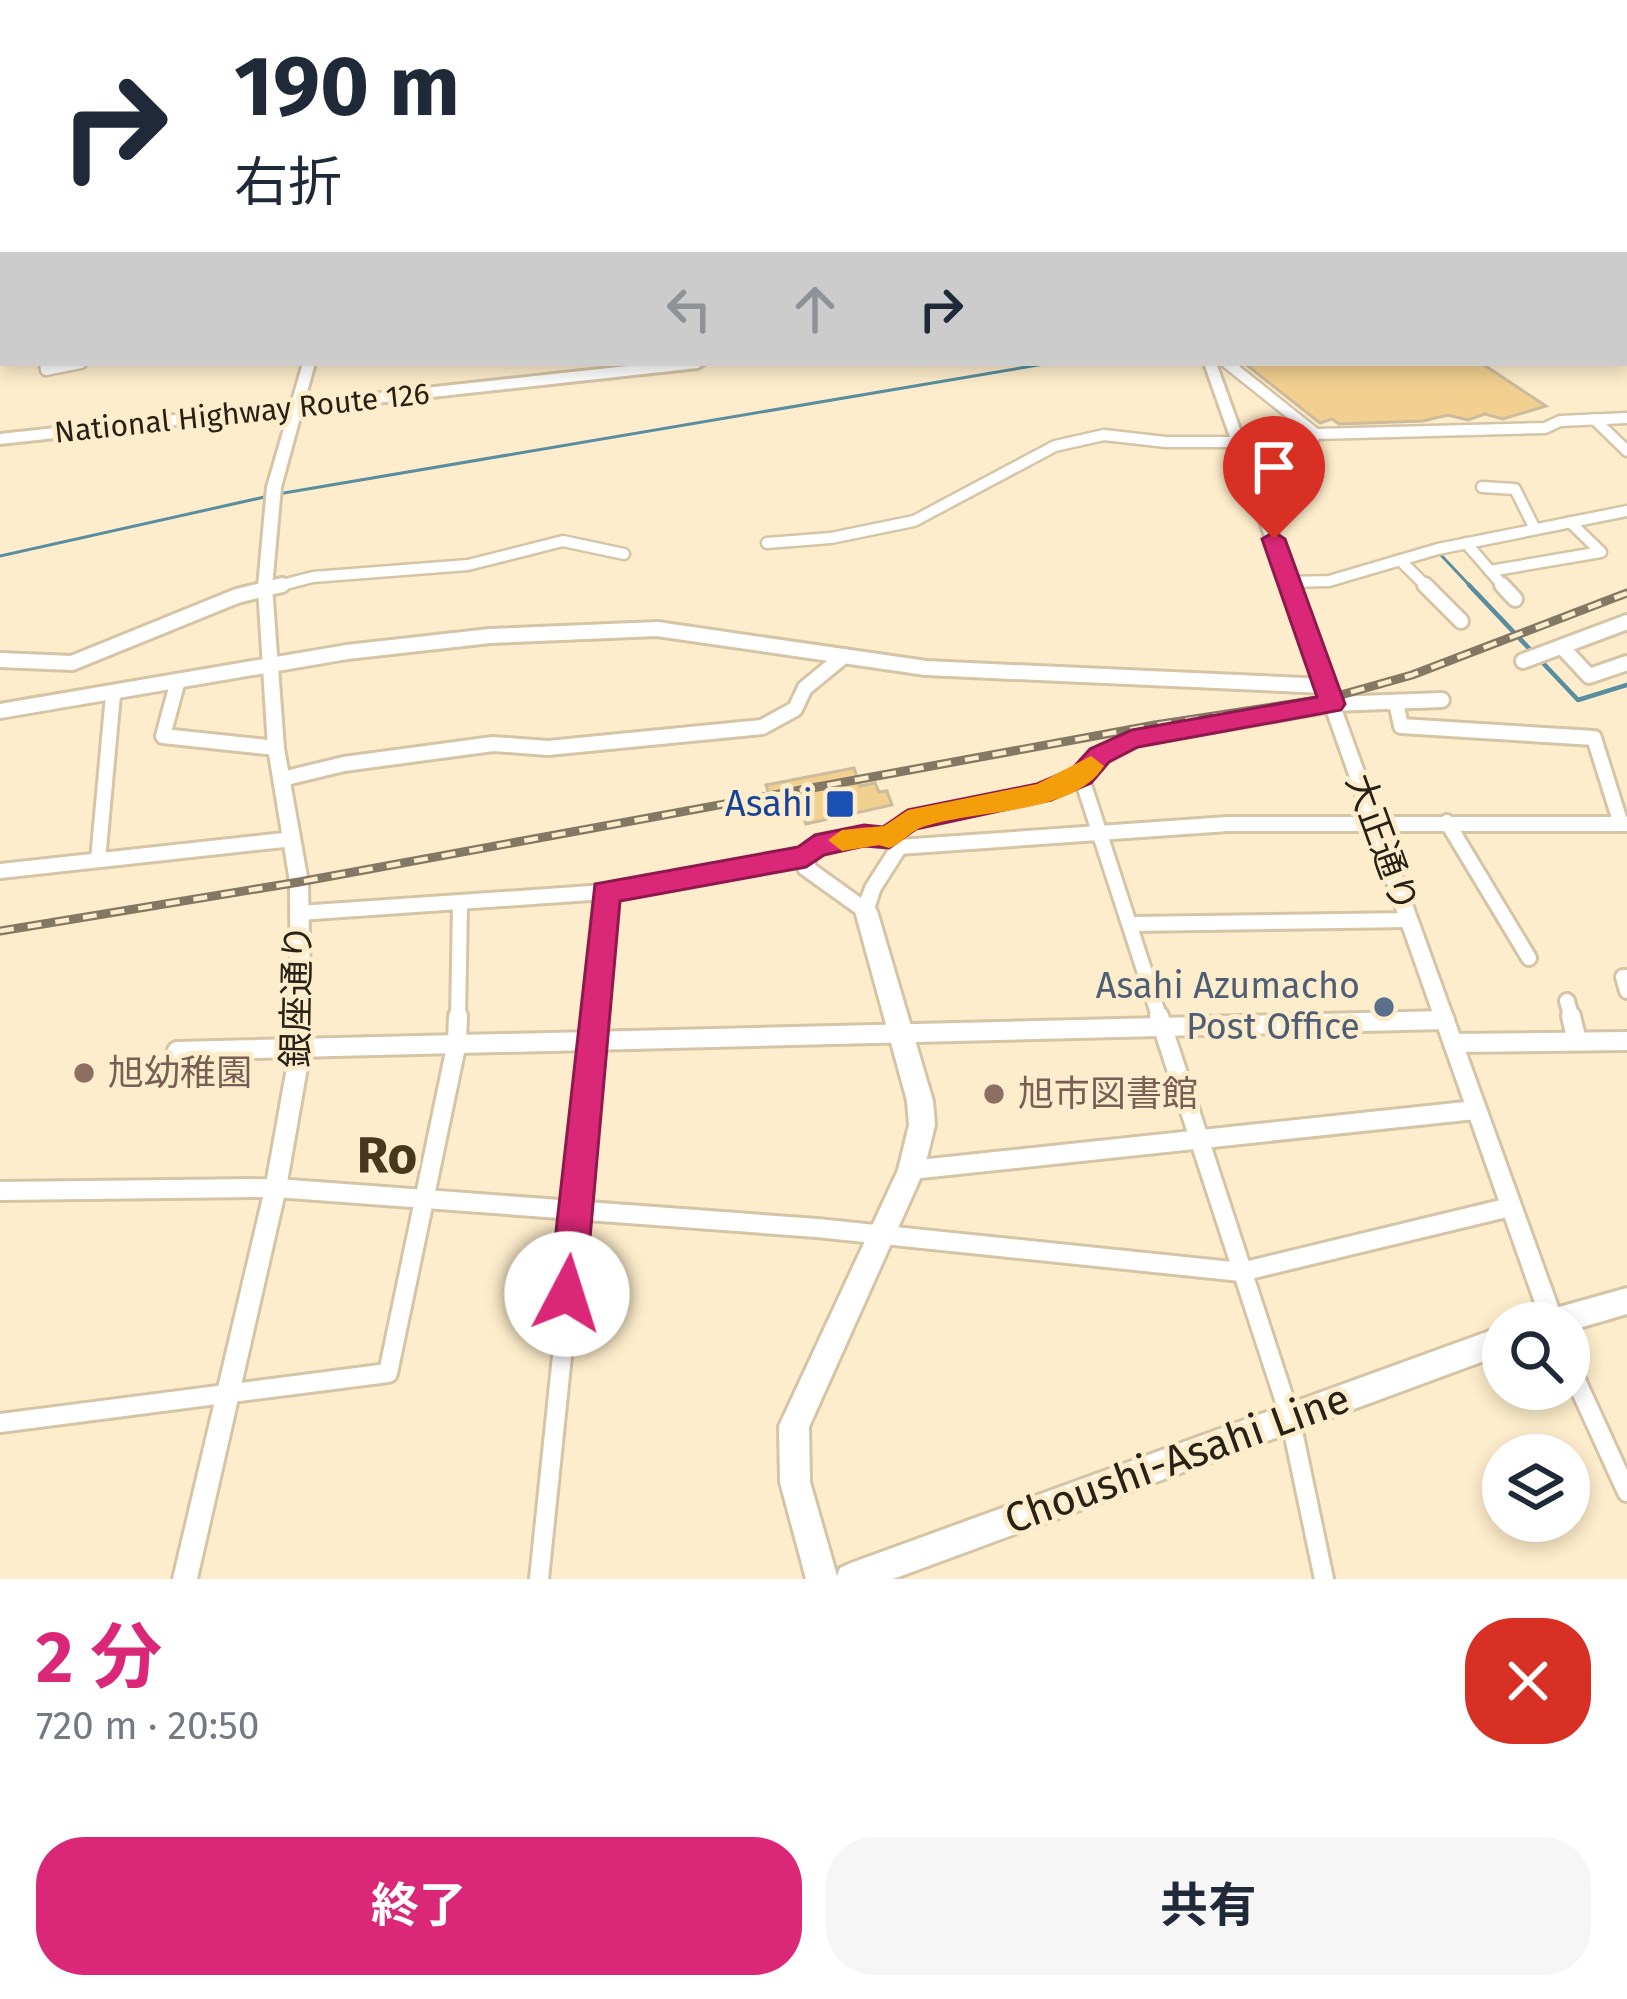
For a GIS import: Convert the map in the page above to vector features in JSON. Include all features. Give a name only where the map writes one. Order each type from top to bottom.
[{"type":"main road","name":"National Highway Route 126","points":[[0,440],[634,366]]},
{"type":"main road","points":[[822,1579],[795,1483],[794,1426],[910,1170],[922,1125],[902,1034],[866,911]]},
{"type":"main road","points":[[1590,1312],[1627,1301]]},
{"type":"main road","name":"Choushi-Asahi Line","points":[[850,1579],[1482,1348]]},
{"type":"street","name":"銀座通り","points":[[185,1579],[276,1188],[301,1045],[293,839],[276,748],[265,587],[273,496],[308,366]]},
{"type":"street","name":"大正通り","points":[[1211,366],[1545,1302]]},
{"type":"street","points":[[1230,366],[1314,438]]},
{"type":"street","points":[[767,543],[831,538],[914,521],[1055,446],[1105,435],[1166,442],[1240,442],[1545,428],[1560,421],[1627,418]]},
{"type":"street","points":[[1594,419],[1627,452]]},
{"type":"street","points":[[1253,480],[1310,482],[1314,438]]},
{"type":"street","points":[[1482,487],[1515,489],[1535,530]]},
{"type":"street","points":[[1289,582],[1329,581],[1466,543],[1627,511]]},
{"type":"street","points":[[1490,571],[1601,552],[1570,522]]},
{"type":"street","points":[[0,660],[71,663],[265,587],[313,577],[468,565],[563,541],[624,554]]},
{"type":"street","points":[[1466,543],[1515,599]]},
{"type":"street","points":[[1400,560],[1461,621]]},
{"type":"street","points":[[1523,661],[1627,622]]},
{"type":"street","points":[[0,711],[490,636],[657,629],[926,668],[1396,701],[1442,700]]},
{"type":"street","points":[[1562,647],[1589,676],[1627,663]]},
{"type":"street","points":[[282,779],[344,764],[493,744],[548,748],[762,728],[795,709],[805,688],[844,656]]},
{"type":"street","points":[[176,684],[163,736],[276,748]]},
{"type":"street","points":[[98,860],[113,695]]},
{"type":"street","points":[[806,856],[812,875],[841,890],[866,911],[908,820],[1042,793],[1082,776],[1099,755],[1132,739],[1329,695]]},
{"type":"street","points":[[298,913],[605,892],[806,856],[815,846],[864,836],[894,842],[1228,824],[1624,824],[1594,738],[1401,726],[1396,701]]},
{"type":"street","points":[[1082,776],[1290,1417],[1324,1579]]},
{"type":"street","points":[[1447,822],[1529,958]]},
{"type":"street","points":[[0,871],[293,839]]},
{"type":"street","points":[[539,1579],[605,892]]},
{"type":"street","points":[[0,1423],[388,1373],[457,1042],[460,905]]},
{"type":"street","points":[[1131,924],[1410,920]]},
{"type":"street","points":[[1627,977],[1622,977],[1627,991]]},
{"type":"street","points":[[1567,1001],[1577,1042]]},
{"type":"street","points":[[177,1051],[1445,1021]]},
{"type":"street","points":[[1453,1043],[1627,1041]]},
{"type":"street","points":[[910,1170],[1475,1110]]},
{"type":"street","points":[[0,1191],[276,1188],[818,1228],[879,1238],[1240,1272],[1510,1207]]},
{"type":"street","points":[[1590,1410],[1627,1492]]},
{"type":"building","points":[[1248,366],[1486,366],[1546,406],[1503,419],[1485,414],[1468,420],[1448,415],[1423,421],[1339,424],[1332,419],[1320,423]]},
{"type":"building","points":[[854,768],[860,786],[875,783],[879,792],[887,791],[892,805],[806,824],[800,807],[774,811],[766,785]]},
{"type":"waterway","points":[[0,556],[278,494],[1032,366]]},
{"type":"waterway","points":[[1440,554],[1472,588]]},
{"type":"waterway","points":[[1469,585],[1578,700],[1627,685]]},
{"type":"railway","points":[[0,931],[299,882],[1155,725],[1330,698],[1412,675],[1627,593]]},
{"type":"slow traffic","points":[[842,840],[889,838],[908,820],[1042,793],[1082,776],[1091,766]]},
{"type":"place","name":"Asahi","points":[[840,804]]},
{"type":"place","name":"Asahi Azumacho Post Office","points":[[1384,1007]]},
{"type":"place","name":"旭幼稚園","points":[[84,1073]]},
{"type":"place","name":"旭市図書館","points":[[994,1094]]},
{"type":"district","name":"Ro","points":[[387,1156]]},
{"type":"route","points":[[567,1294],[603,959],[605,892],[806,856],[815,846],[864,836],[889,838],[908,820],[1042,793],[1082,776],[1099,755],[1132,739],[1332,704],[1274,539]]}]
